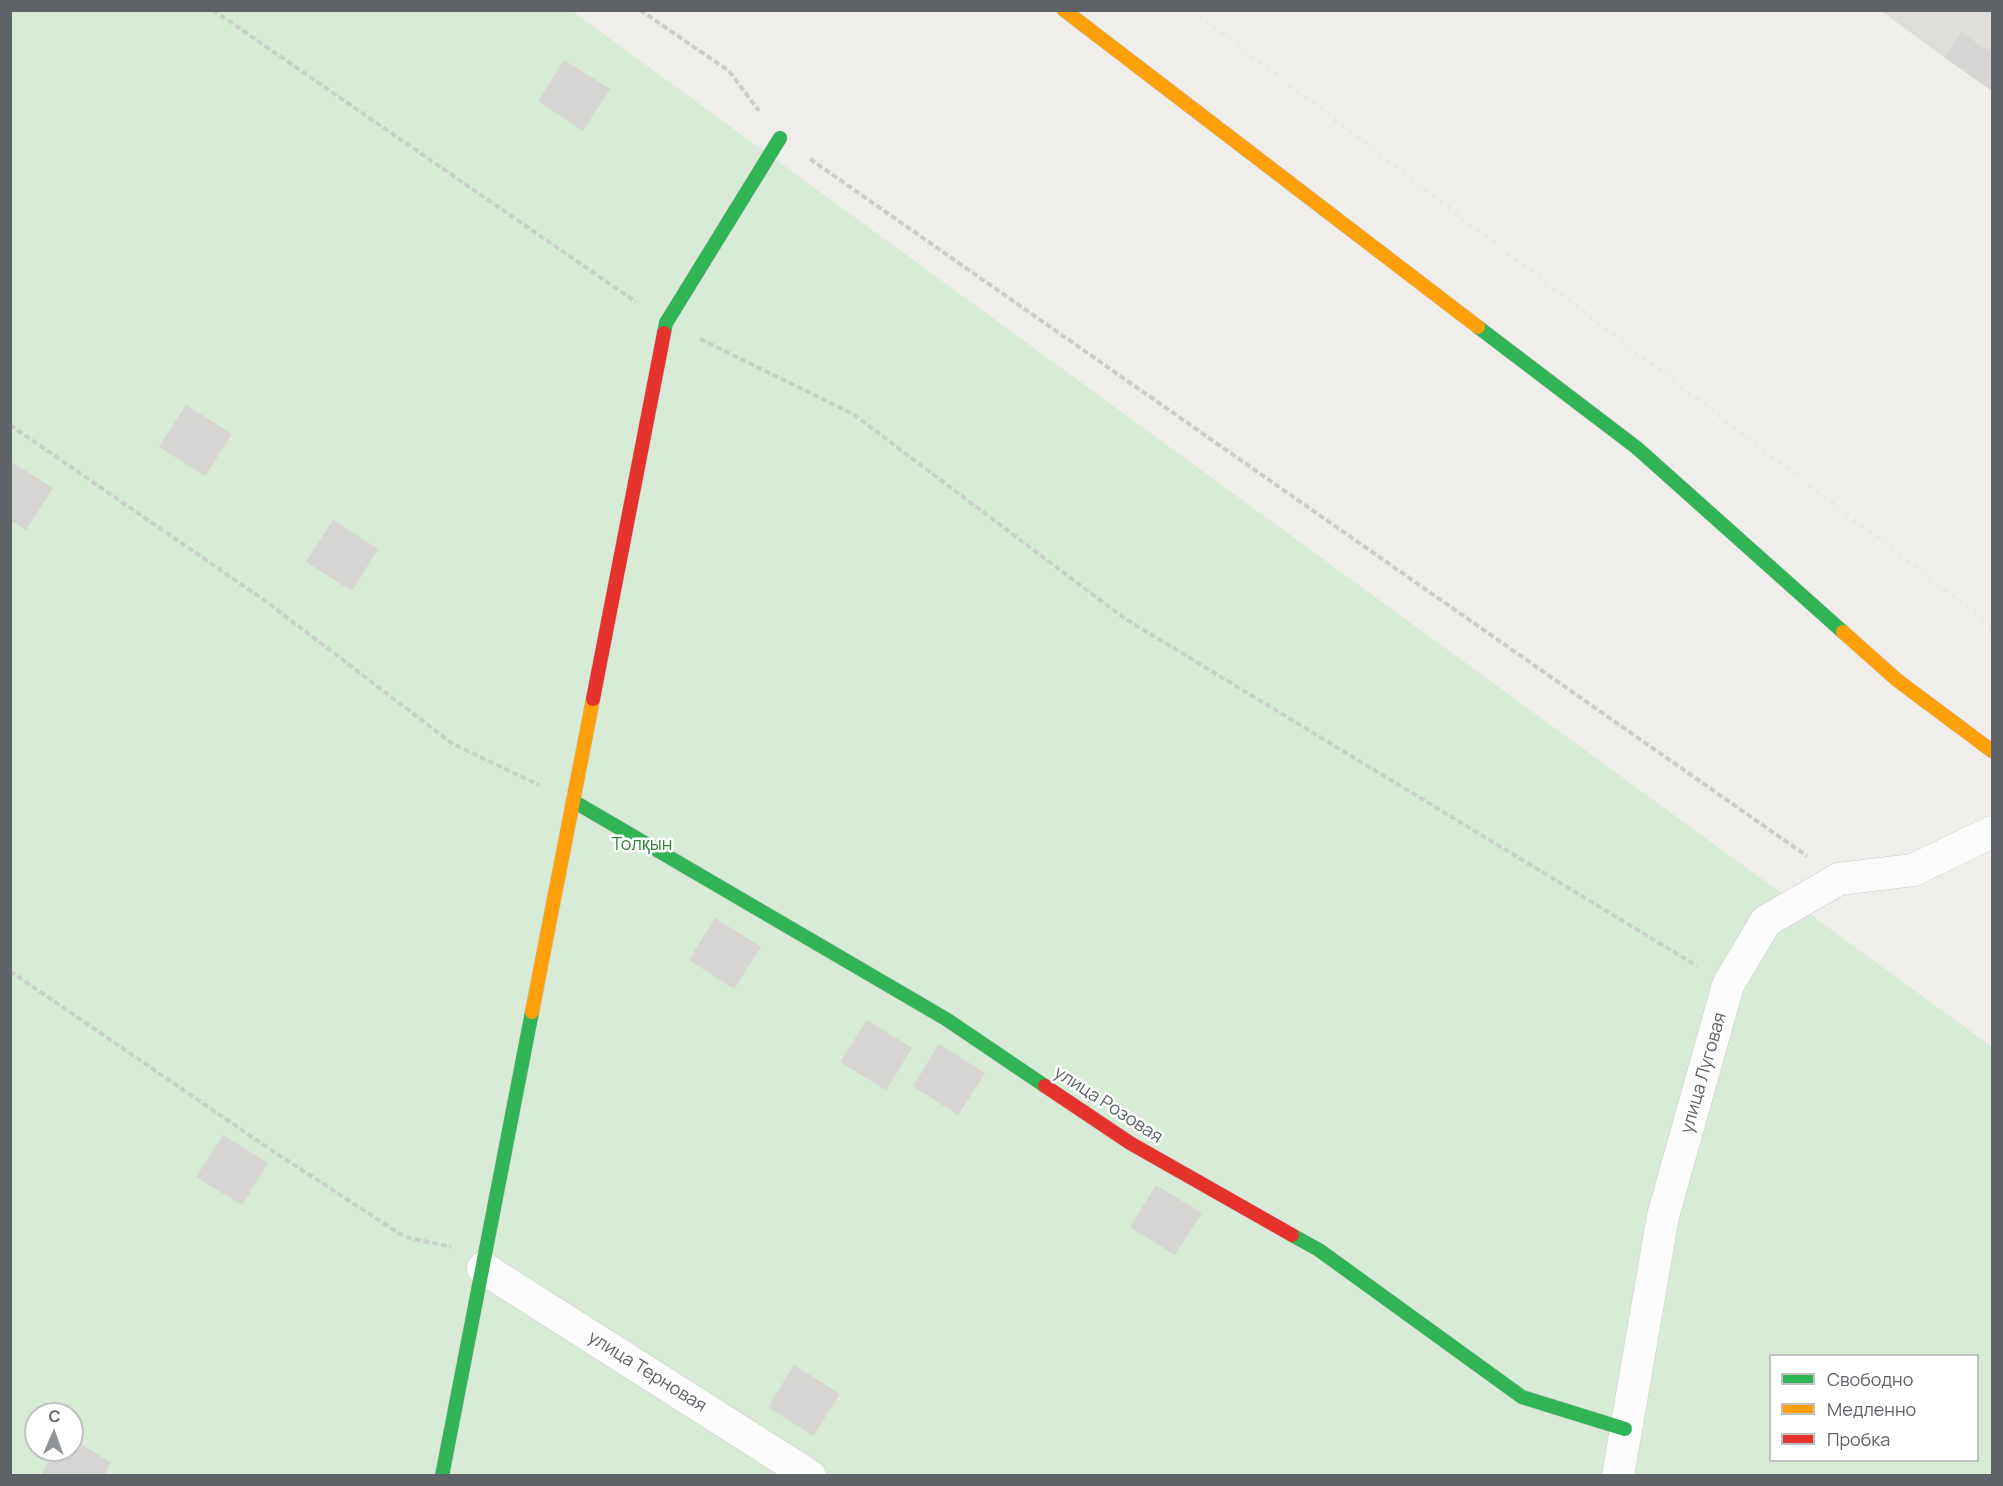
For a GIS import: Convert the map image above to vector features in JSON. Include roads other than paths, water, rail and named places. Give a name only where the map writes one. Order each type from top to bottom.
[{"type":"street","points":[[1064,10],[1637,448],[1897,680],[1992,751]]},
{"type":"street","points":[[442,1476],[666,323],[780,138]]},
{"type":"street","name":"улица Розовая","points":[[573,801],[946,1019],[1130,1143],[1319,1250],[1522,1397],[1625,1429]]},
{"type":"street","name":"улица Луговая","points":[[1626,1471],[1625,1429],[1663,1216],[1728,986],[1766,921],[1839,879],[1913,870],[1992,832]]},
{"type":"street","name":"улица Терновая","points":[[484,1261],[810,1476]]},
{"type":"railway","points":[[1192,10],[1992,626]]},
{"type":"park label","name":"Толқын","points":[[642,845]]}]
